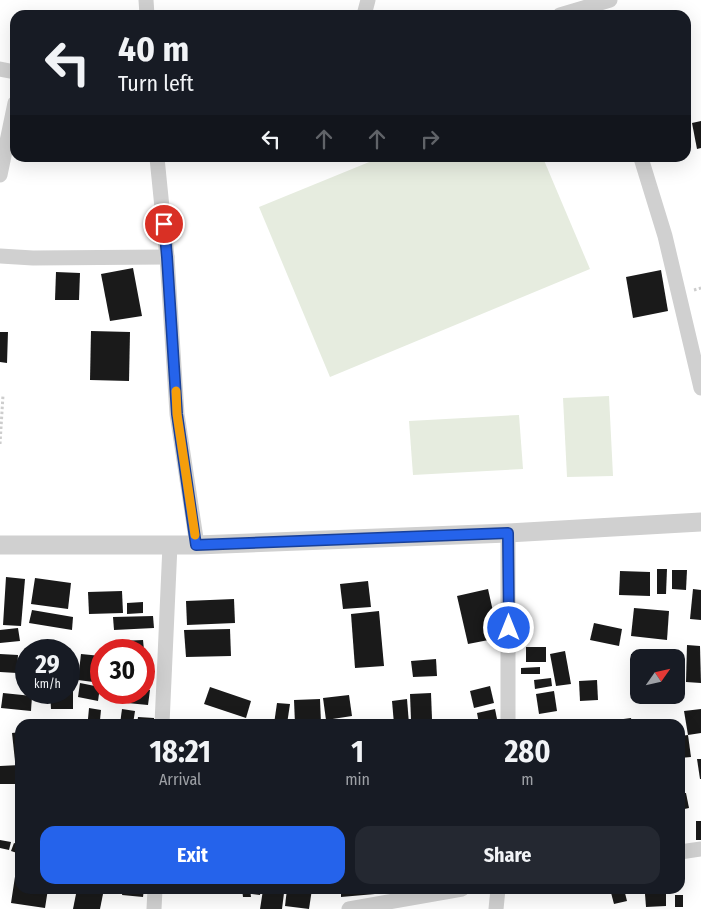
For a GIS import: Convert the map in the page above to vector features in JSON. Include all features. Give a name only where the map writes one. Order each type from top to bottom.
[{"type":"street","points":[[595,10],[610,0]]},
{"type":"street","points":[[0,174],[10,127]]},
{"type":"street","points":[[157,162],[167,257],[177,414],[196,545]]},
{"type":"street","points":[[642,162],[665,236],[701,388]]},
{"type":"street","points":[[0,256],[33,258],[167,257]]},
{"type":"street","points":[[0,545],[196,545],[508,533],[701,522]]},
{"type":"street","points":[[508,533],[508,719]]},
{"type":"street","points":[[162,719],[170,545]]},
{"type":"street","points":[[685,851],[701,849]]},
{"type":"street","points":[[154,909],[155,894]]},
{"type":"street","points":[[349,909],[434,894]]},
{"type":"street","points":[[496,909],[498,894]]},
{"type":"path","points":[[0,444],[3,395]]},
{"type":"shaded area","points":[[369,162],[545,162],[590,269],[330,377],[259,207]]},
{"type":"shaded area","points":[[609,396],[613,476],[567,477],[563,398]]},
{"type":"shaded area","points":[[519,415],[523,469],[413,475],[409,421]]},
{"type":"building","points":[[701,121],[701,148],[697,149],[692,123]]},
{"type":"building","points":[[133,268],[142,316],[110,321],[101,274]]},
{"type":"building","points":[[661,270],[668,311],[633,318],[626,277]]},
{"type":"building","points":[[56,272],[80,273],[79,300],[55,300]]},
{"type":"building","points":[[91,331],[130,332],[129,381],[90,380]]},
{"type":"building","points":[[0,332],[8,332],[7,363],[0,362]]},
{"type":"building","points":[[657,569],[667,569],[666,594],[657,594]]},
{"type":"building","points":[[672,570],[687,570],[686,590],[672,589]]},
{"type":"building","points":[[620,571],[650,572],[650,596],[619,595]]},
{"type":"building","points":[[6,577],[25,579],[21,626],[3,625]]},
{"type":"building","points":[[35,578],[71,583],[68,609],[31,604]]},
{"type":"building","points":[[368,581],[371,607],[343,609],[340,584]]},
{"type":"building","points":[[488,589],[499,638],[468,644],[457,596]]},
{"type":"building","points":[[693,589],[701,590],[701,620],[690,619]]},
{"type":"building","points":[[122,591],[123,613],[89,614],[88,592]]},
{"type":"building","points":[[234,599],[235,623],[187,625],[186,601]]},
{"type":"building","points":[[143,602],[143,613],[127,614],[127,603]]},
{"type":"building","points":[[634,608],[669,611],[667,640],[631,636]]},
{"type":"building","points":[[32,610],[73,617],[72,630],[29,623]]},
{"type":"building","points":[[379,611],[384,666],[355,668],[351,614]]},
{"type":"building","points":[[153,616],[154,628],[114,630],[113,617]]},
{"type":"building","points":[[594,623],[622,629],[619,646],[590,640]]},
{"type":"building","points":[[18,628],[20,639],[15,639],[15,642],[0,643],[0,630]]},
{"type":"building","points":[[230,629],[231,656],[186,657],[184,630]]},
{"type":"building","points":[[687,645],[700,646],[701,683],[686,682]]},
{"type":"building","points":[[526,647],[546,647],[546,662],[526,662]]},
{"type":"building","points":[[565,651],[571,684],[556,686],[550,654]]},
{"type":"building","points":[[0,654],[15,655],[15,673],[0,672]]},
{"type":"building","points":[[81,654],[90,655],[90,682],[80,680]]},
{"type":"building","points":[[436,659],[437,676],[413,677],[411,661]]},
{"type":"building","points":[[540,667],[540,674],[521,674],[521,668]]},
{"type":"building","points":[[551,678],[552,686],[535,689],[534,680]]},
{"type":"building","points":[[597,680],[598,700],[580,701],[579,681]]},
{"type":"building","points":[[80,683],[90,685],[90,699],[80,697]]},
{"type":"building","points":[[490,686],[494,703],[474,708],[470,691]]},
{"type":"building","points":[[210,687],[251,701],[246,718],[204,704]]},
{"type":"building","points":[[554,691],[557,711],[539,714],[536,694]]},
{"type":"building","points":[[3,693],[15,694],[15,704],[31,704],[31,711],[1,708]]},
{"type":"building","points":[[431,693],[432,719],[411,719],[410,694]]},
{"type":"building","points":[[349,695],[352,716],[326,719],[323,698]]},
{"type":"building","points":[[320,699],[321,719],[295,719],[294,700]]},
{"type":"building","points":[[407,699],[409,719],[394,719],[392,701]]},
{"type":"building","points":[[277,703],[290,704],[288,719],[275,719]]},
{"type":"building","points":[[51,704],[73,704],[73,709],[51,709]]},
{"type":"building","points":[[89,708],[101,710],[100,719],[88,719]]},
{"type":"building","points":[[122,709],[135,711],[134,719],[121,719]]},
{"type":"building","points":[[495,709],[497,719],[478,719],[477,713]]},
{"type":"building","points":[[701,709],[701,733],[688,735],[684,711]]},
{"type":"building","points":[[138,717],[154,718],[154,719],[138,719]]},
{"type":"building","points":[[12,733],[15,733],[15,761]]},
{"type":"building","points":[[685,735],[688,735],[691,757],[685,758]]},
{"type":"building","points":[[697,759],[701,759],[701,779],[700,779]]},
{"type":"building","points":[[15,765],[15,784],[0,784],[0,766]]},
{"type":"building","points":[[685,793],[686,793],[689,808],[685,809]]},
{"type":"building","points":[[696,821],[701,821],[701,840],[696,840]]},
{"type":"building","points":[[0,840],[11,842],[9,850],[0,848]]},
{"type":"building","points":[[14,843],[15,843],[15,852],[11,851]]},
{"type":"building","points":[[15,877],[15,894],[47,894],[45,908],[11,903]]},
{"type":"building","points":[[76,894],[103,894],[100,909],[73,909]]},
{"type":"building","points":[[122,894],[143,894],[143,897]]},
{"type":"building","points":[[243,894],[251,894],[251,897],[243,897]]},
{"type":"building","points":[[262,894],[284,894],[282,909],[260,909]]},
{"type":"building","points":[[286,894],[311,894],[309,909],[285,906]]},
{"type":"building","points":[[341,894],[375,894],[341,897]]},
{"type":"building","points":[[611,894],[625,894],[627,901],[614,904]]},
{"type":"building","points":[[645,894],[666,894],[666,906],[646,907]]},
{"type":"building","points":[[675,895],[683,895],[683,907],[675,907]]},
{"type":"slow traffic","points":[[176,391],[177,414],[195,535]]},
{"type":"route","points":[[164,224],[177,414],[196,545],[508,533],[509,628]]}]
